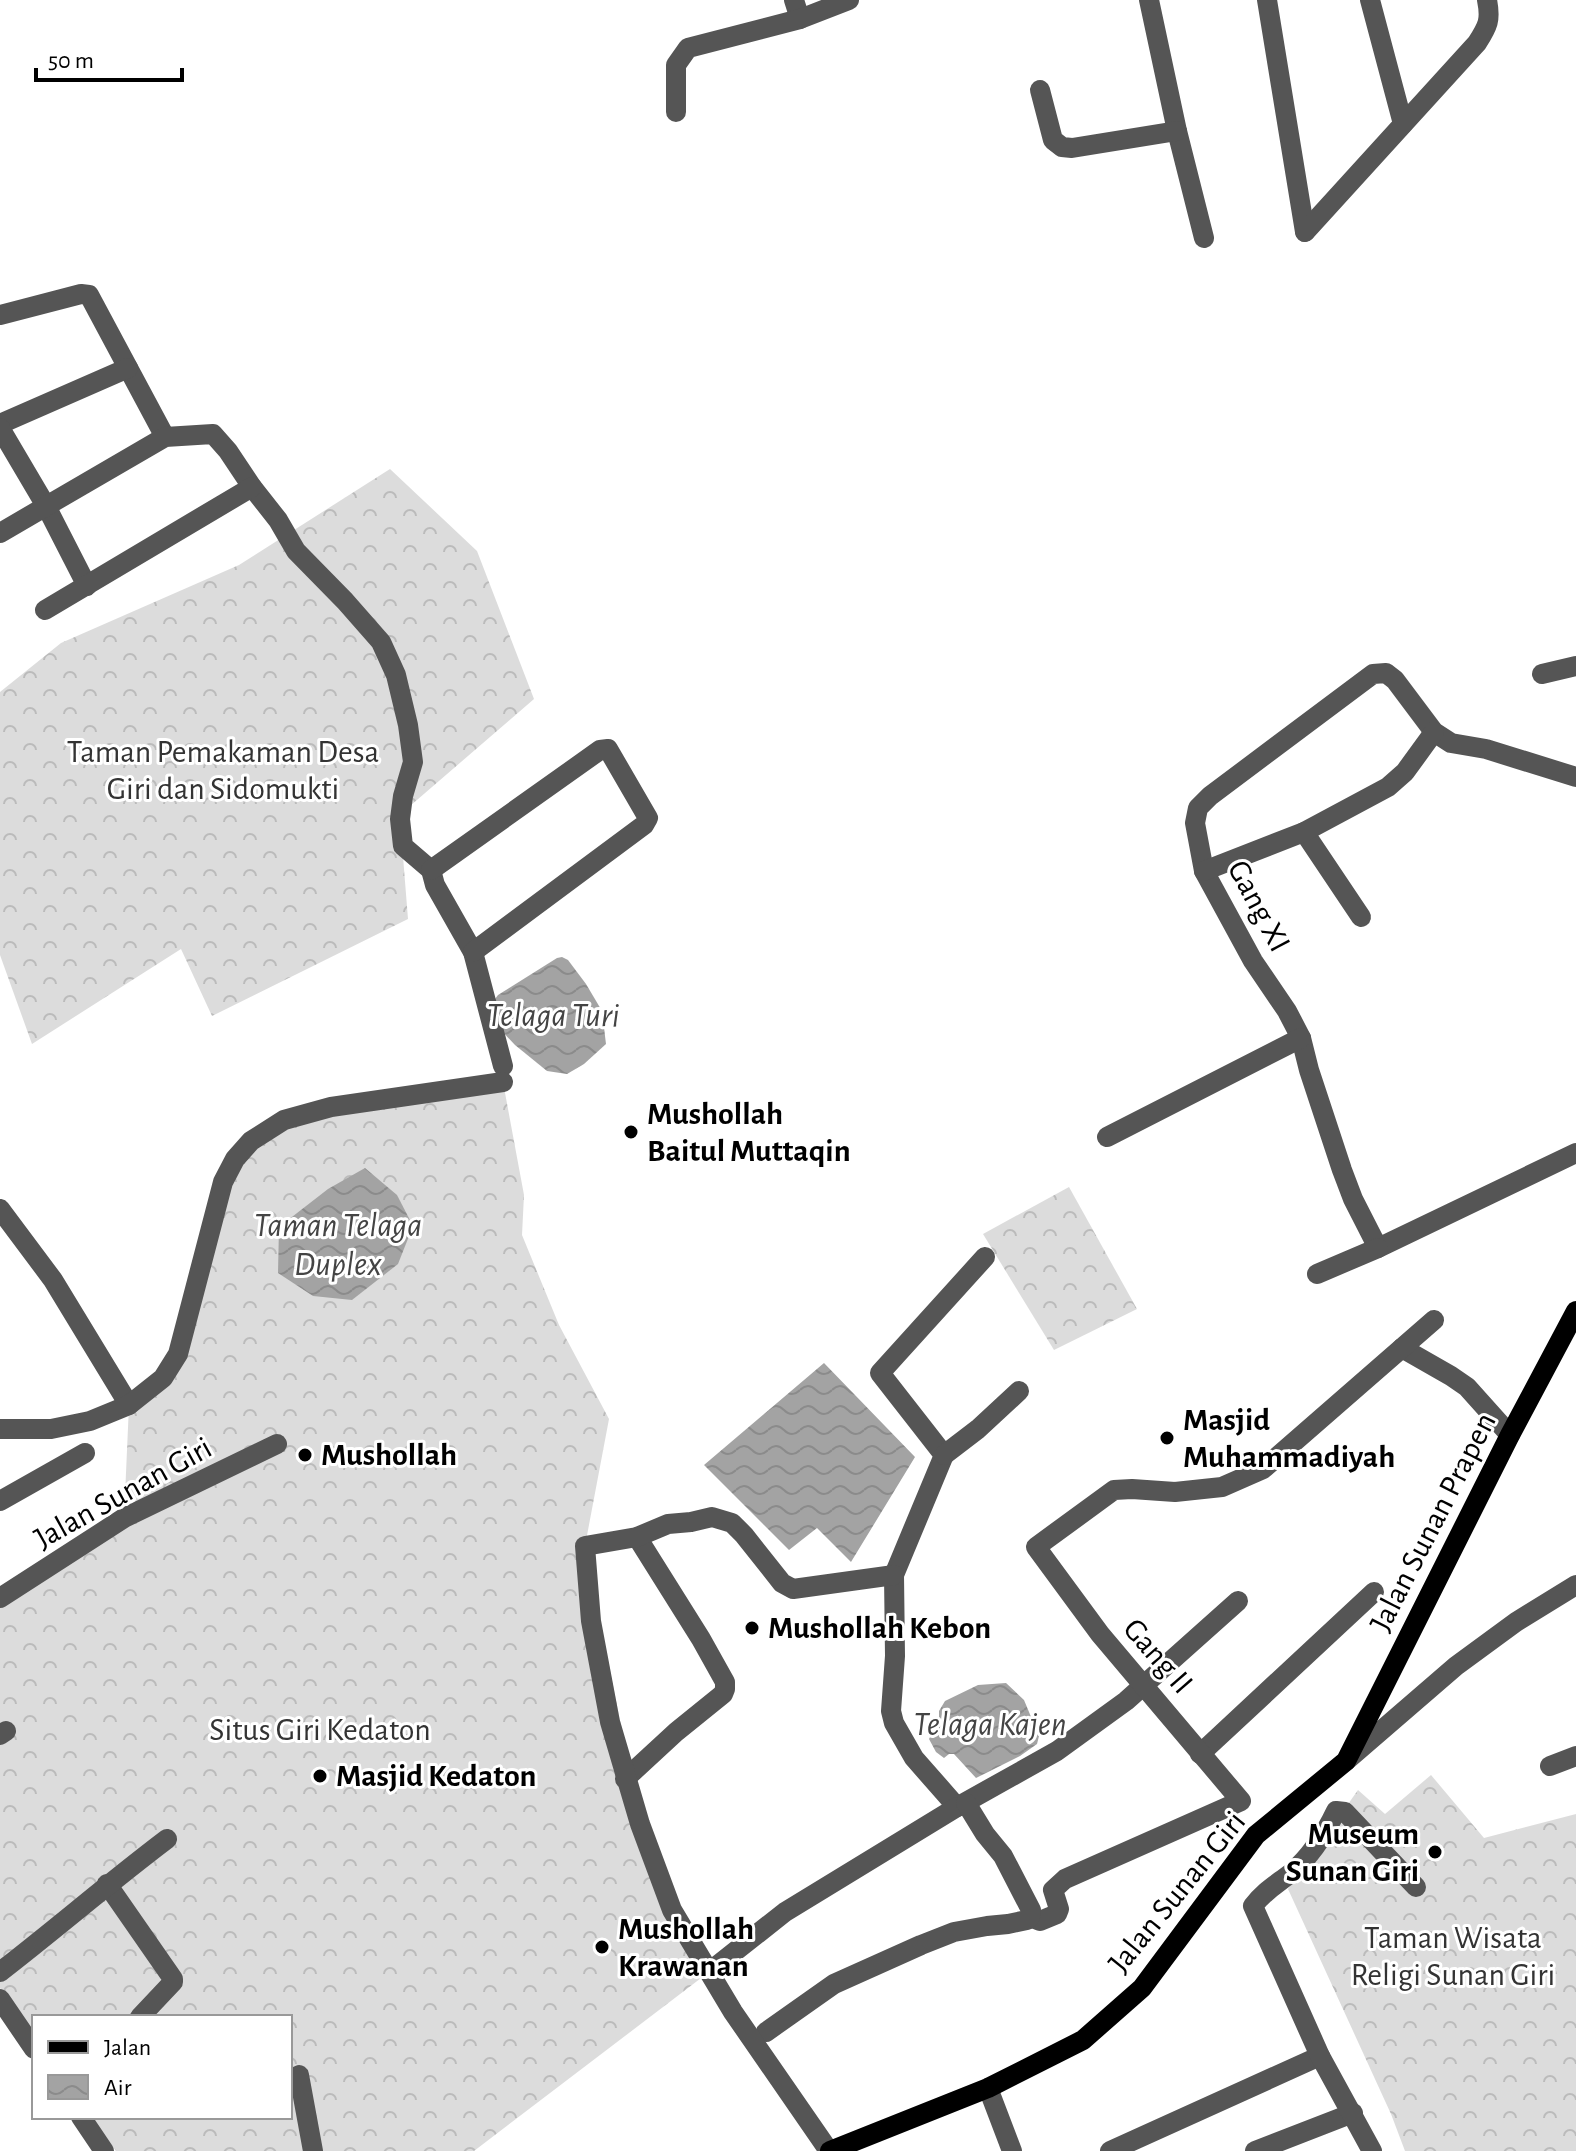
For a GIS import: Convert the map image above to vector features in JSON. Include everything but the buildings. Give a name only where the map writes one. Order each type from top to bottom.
[{"type":"main road","name":"Jalan Sunan Prapen","points":[[1346,1761],[1576,1311]]},
{"type":"main road","name":"Jalan Sunan Giri","points":[[830,2151],[988,2088],[1083,2040],[1142,1988],[1256,1835],[1346,1761]]},
{"type":"street","points":[[676,112],[676,65],[688,48],[797,10],[849,0]]},
{"type":"street","points":[[1149,0],[1204,238]]},
{"type":"street","points":[[1267,0],[1305,232],[1477,43],[1488,27],[1487,0]]},
{"type":"street","points":[[1370,0],[1403,124]]},
{"type":"street","points":[[1040,90],[1053,140],[1062,147],[1177,131]]},
{"type":"street","points":[[0,315],[86,294],[165,437]]},
{"type":"street","points":[[87,586],[0,426],[128,368]]},
{"type":"street","points":[[0,533],[165,437],[213,434],[278,520],[296,551],[381,642],[396,675],[413,762],[400,819],[403,846],[431,870],[435,885],[473,952],[503,1074],[331,1107],[284,1120],[251,1141],[235,1159],[223,1182],[178,1354],[163,1378],[129,1405],[90,1421],[51,1429],[0,1429]]},
{"type":"street","points":[[45,610],[252,487]]},
{"type":"street","points":[[1542,674],[1576,666]]},
{"type":"street","name":"Gang XI","points":[[1378,1248],[1342,1170],[1301,1038],[1287,1011],[1253,961],[1204,871],[1195,823],[1198,808],[1210,796],[1373,674],[1386,673],[1395,680],[1434,732]]},
{"type":"street","points":[[1204,871],[1304,832],[1398,781],[1434,732],[1451,743],[1486,749],[1576,777]]},
{"type":"street","points":[[431,870],[604,748],[608,749],[648,818],[644,825],[473,952]]},
{"type":"street","points":[[1304,832],[1361,917]]},
{"type":"street","points":[[1107,1137],[1301,1038]]},
{"type":"street","points":[[1317,1274],[1576,1153]]},
{"type":"street","points":[[0,1209],[53,1280],[129,1405]]},
{"type":"street","points":[[944,1455],[880,1373],[985,1257]]},
{"type":"street","points":[[1434,1320],[1402,1348],[1467,1387],[1510,1435]]},
{"type":"street","name":"Gang II","points":[[1030,1917],[1040,1921],[1057,1914],[1059,1909],[1053,1890],[1065,1879],[1241,1801],[1100,1634],[1036,1547],[1114,1490],[1175,1492],[1222,1487],[1263,1469],[1402,1348]]},
{"type":"street","points":[[766,2032],[834,1984],[921,1945],[954,1932],[1008,1924],[1030,1917],[1031,1910],[1003,1856],[961,1805],[928,1776],[914,1758],[894,1723],[891,1711],[895,1656],[894,1575],[944,1455],[1019,1391]]},
{"type":"street","name":"Jalan Sunan Giri","points":[[0,1598],[124,1518],[277,1444]]},
{"type":"street","points":[[0,1501],[85,1453]]},
{"type":"street","points":[[830,2151],[733,2012],[672,1910],[625,1779],[610,1722],[591,1621],[585,1546],[637,1537],[668,1524],[712,1517],[732,1523],[782,1583],[793,1589],[894,1575]]},
{"type":"street","points":[[625,1779],[725,1689],[725,1682],[701,1639],[637,1537]]},
{"type":"street","points":[[1346,1761],[1456,1666],[1516,1622],[1576,1585]]},
{"type":"street","points":[[1200,1754],[1374,1592]]},
{"type":"street","points":[[709,1972],[785,1912],[961,1805],[1057,1751],[1126,1701],[1238,1601]]},
{"type":"street","points":[[1550,1766],[1576,1756]]},
{"type":"street","points":[[1372,2151],[1320,2056],[1253,1906],[1263,1893],[1295,1870],[1326,1833],[1336,1811],[1345,1812],[1416,1887]]},
{"type":"street","points":[[0,1972],[167,1839]]},
{"type":"street","points":[[107,1884],[173,1979],[142,2015]]},
{"type":"street","points":[[0,1999],[32,2046]]},
{"type":"street","points":[[1110,2151],[1320,2056]]},
{"type":"street","points":[[299,2075],[313,2151]]},
{"type":"street","points":[[988,2088],[1012,2151]]},
{"type":"street","points":[[1255,2151],[1353,2113]]},
{"type":"street","points":[[82,2119],[104,2151]]},
{"type":"green space","name":"Taman Pemakaman Desa Giri dan Sidomukti","points":[[390,469],[477,551],[534,699],[410,806],[400,819],[408,919],[212,1016],[181,949],[32,1044],[0,955],[0,692],[61,643],[239,565]]},
{"type":"green space","name":"Situs Giri Kedaton","points":[[503,1082],[524,1195],[522,1235],[559,1325],[609,1419],[585,1546],[642,1830],[709,1972],[474,2151],[116,2151],[93,2119],[292,2119],[292,2015],[32,2015],[32,2033],[0,1988],[0,1602],[124,1518],[129,1405],[163,1378],[235,1159],[296,1116]]},
{"type":"green space","points":[[1069,1187],[1137,1309],[1054,1350],[983,1234]]},
{"type":"green space","name":"Taman Wisata Religi Sunan Giri","points":[[1431,1775],[1484,1838],[1576,1814],[1576,2151],[1405,2151],[1288,1889],[1358,1790],[1385,1814]]},
{"type":"water","name":"Telaga Turi","points":[[562,957],[568,960],[586,984],[602,1011],[606,1044],[584,1064],[567,1074],[547,1071],[515,1045],[501,1030],[495,999]]},
{"type":"water","name":"Taman Telaga Duplex","points":[[365,1168],[397,1195],[413,1226],[398,1264],[352,1300],[313,1296],[278,1273],[279,1227],[328,1189]]},
{"type":"water","points":[[824,1363],[915,1457],[851,1562],[817,1528],[789,1550],[704,1465]]},
{"type":"water","name":"Telaga Kajen","points":[[1006,1683],[1024,1700],[1039,1736],[1037,1744],[976,1778],[954,1754],[944,1758],[936,1752],[929,1739],[945,1701],[978,1685]]},
{"type":"place","name":"Mushollah Baitul Muttaqin","points":[[631,1132]]},
{"type":"place","name":"Masjid Muhammadiyah","points":[[1167,1438]]},
{"type":"place","name":"Mushollah","points":[[305,1455]]},
{"type":"place","name":"Mushollah Kebon","points":[[752,1628]]},
{"type":"place","name":"Masjid Kedaton","points":[[320,1776]]},
{"type":"place","name":"Museum Sunan Giri","points":[[1435,1852]]},
{"type":"place","name":"Mushollah Krawanan","points":[[602,1947]]}]
